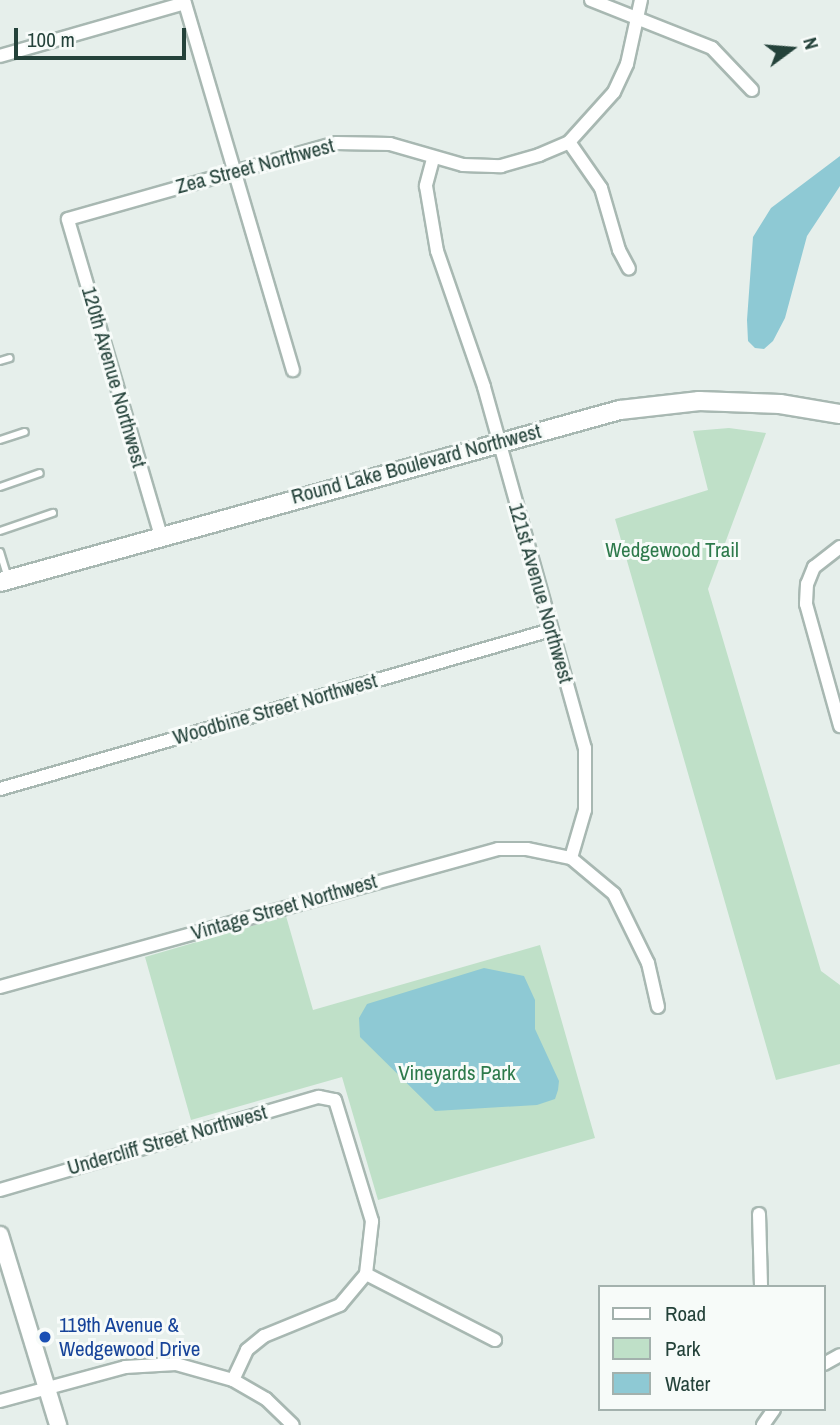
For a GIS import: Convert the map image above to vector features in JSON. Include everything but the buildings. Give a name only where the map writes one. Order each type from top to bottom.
[{"type":"main road","name":"Round Lake Boulevard Northwest","points":[[4,581],[596,415],[660,404],[780,404],[840,414]]},
{"type":"street","points":[[591,0],[712,47],[752,90]]},
{"type":"street","name":"Zea Street Northwest","points":[[68,219],[336,143],[365,141],[433,159],[501,166],[569,142],[614,92],[626,64],[641,0]]},
{"type":"street","points":[[0,56],[184,1],[293,370]]},
{"type":"street","points":[[569,142],[601,188],[619,250],[629,269]]},
{"type":"street","name":"121st Avenue Northwest","points":[[433,159],[426,186],[427,208],[444,278],[499,441],[586,748],[585,810],[571,858]]},
{"type":"street","name":"120th Avenue Northwest","points":[[68,219],[161,536]]},
{"type":"street","points":[[840,547],[814,567],[807,584],[806,604],[840,726]]},
{"type":"street","name":"Woodbine Street Northwest","points":[[0,789],[551,630]]},
{"type":"street","name":"Vintage Street Northwest","points":[[0,987],[498,849],[571,858]]},
{"type":"street","points":[[571,858],[614,894],[648,963],[658,1007]]},
{"type":"street","name":"Undercliff Street Northwest","points":[[0,1190],[306,1100],[335,1100],[372,1221],[366,1274]]},
{"type":"street","points":[[759,1213],[761,1285]]},
{"type":"street","points":[[0,1235],[58,1425]]},
{"type":"street","points":[[233,1380],[247,1350],[264,1336],[332,1310],[366,1274],[495,1340]]},
{"type":"street","points":[[0,1401],[153,1363],[195,1367],[233,1380],[266,1399],[293,1425]]},
{"type":"lane","points":[[0,361],[10,358]]},
{"type":"lane","points":[[0,440],[25,432]]},
{"type":"lane","points":[[0,487],[40,474]]},
{"type":"lane","points":[[0,531],[52,513]]},
{"type":"lane","points":[[0,552],[4,581]]},
{"type":"green space","name":"Wedgewood Trail","points":[[729,428],[766,433],[708,589],[821,971],[840,985],[840,1064],[776,1080],[615,519],[708,490],[693,431]]},
{"type":"green space","name":"Vineyards Park","points":[[286,916],[313,1010],[540,945],[595,1138],[378,1200],[342,1077],[191,1120],[145,957]]},
{"type":"water","points":[[840,156],[840,186],[807,236],[785,318],[773,341],[764,349],[755,348],[748,341],[747,320],[753,237],[771,208]]},
{"type":"water","points":[[484,968],[524,976],[535,1000],[535,1029],[559,1081],[555,1099],[537,1105],[435,1111],[360,1037],[359,1018],[367,1004]]},
{"type":"place","name":"119th Avenue & Wedgewood Drive","points":[[45,1337]]}]
